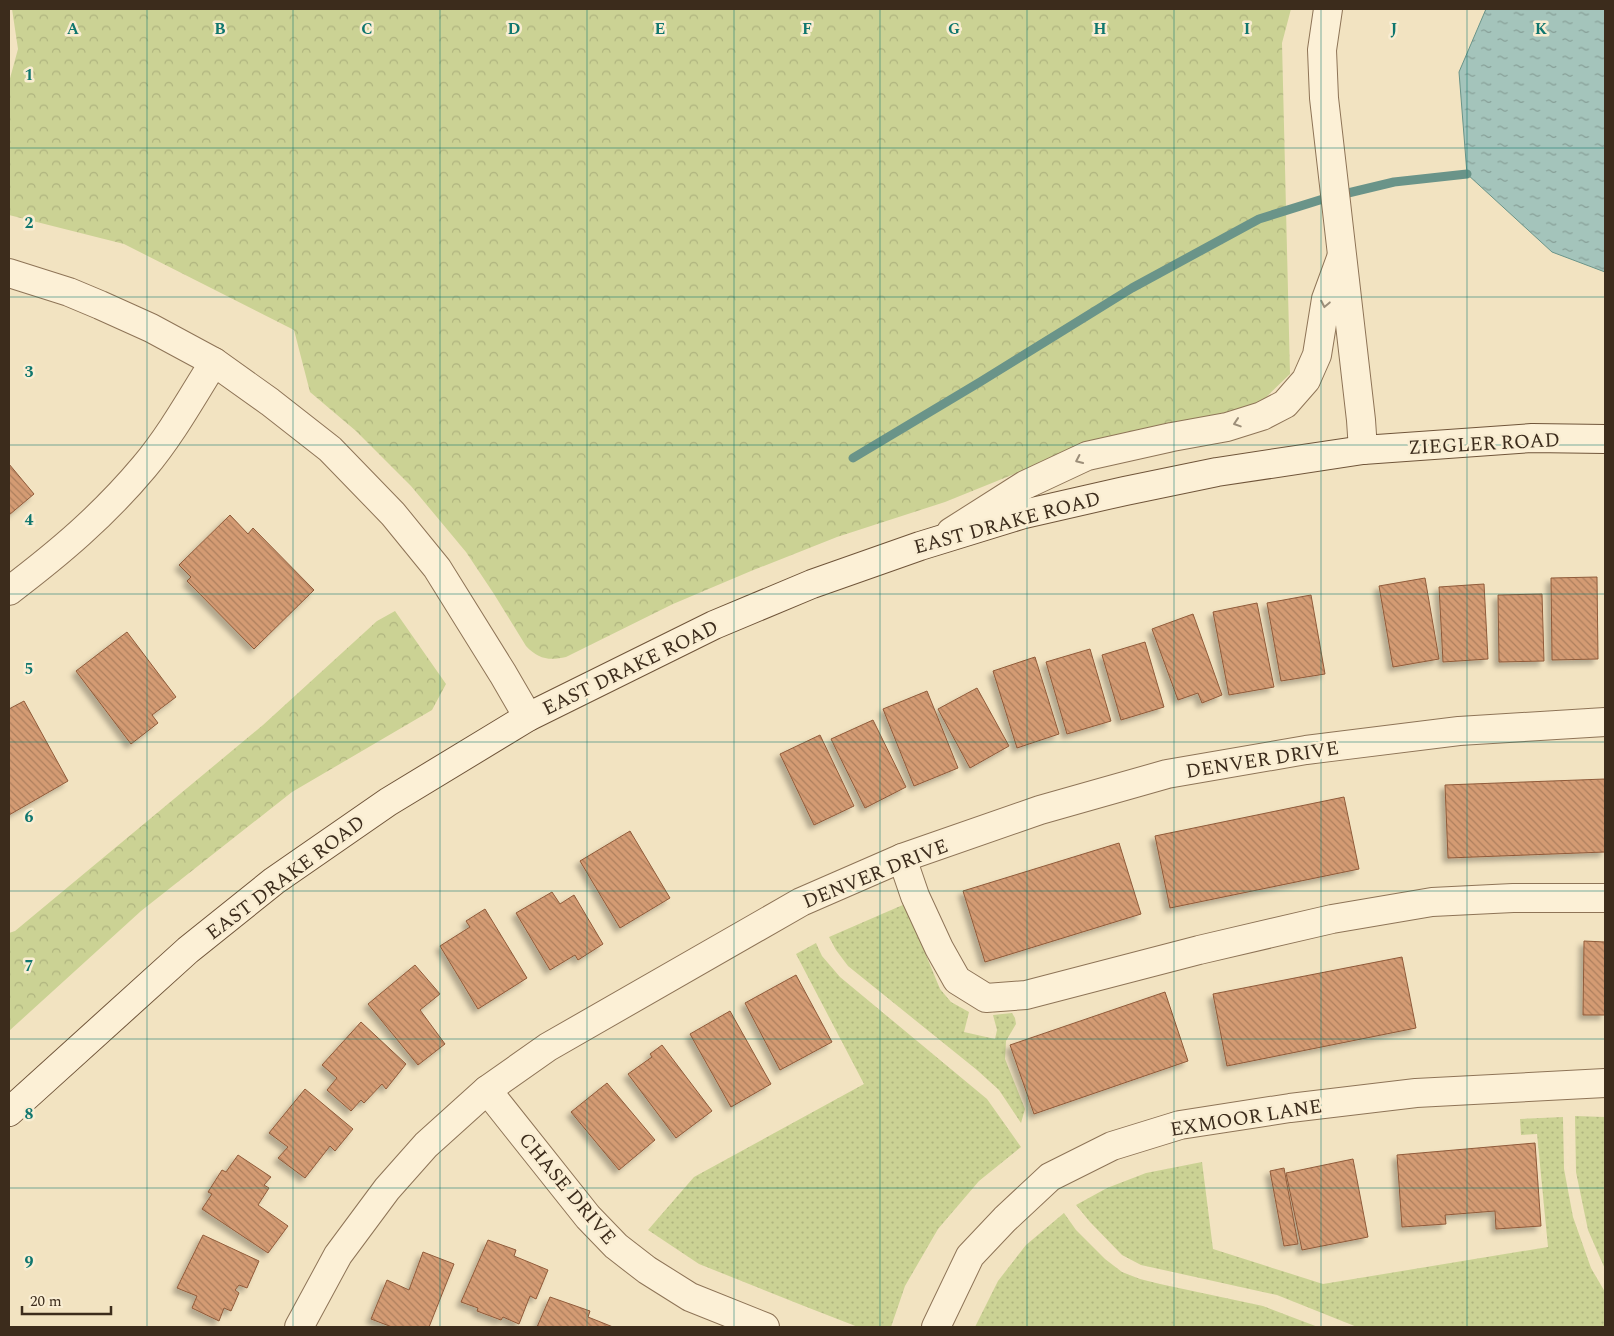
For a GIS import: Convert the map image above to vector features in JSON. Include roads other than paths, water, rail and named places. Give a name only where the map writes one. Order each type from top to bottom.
[{"type":"street","points":[[1328,9],[1322,50],[1324,98],[1363,450]]},
{"type":"street","points":[[940,539],[1025,485],[1087,456],[1227,426],[1262,416],[1285,404],[1306,380],[1317,355],[1326,299],[1341,258]]},
{"type":"street","points":[[9,273],[100,304],[151,328],[214,362],[270,402],[330,449],[394,514],[437,568],[528,717]]},
{"type":"street","points":[[9,591],[55,556],[105,511],[146,466],[182,414],[214,362]]},
{"type":"street","name":"ZIEGLER ROAD","points":[[1363,450],[1532,438],[1605,439]]},
{"type":"street","name":"EAST DRAKE ROAD","points":[[9,1112],[188,950],[274,881],[388,802],[528,717],[597,681],[723,621],[812,584],[940,539],[1024,514],[1125,491],[1217,472],[1363,450]]},
{"type":"street","name":"DENVER DRIVE","points":[[299,1327],[338,1255],[387,1189],[426,1145],[487,1090],[548,1048],[801,902],[902,858],[1040,810],[1167,774],[1306,750],[1459,731],[1605,722]]},
{"type":"street","points":[[902,858],[915,896],[939,948],[957,980],[986,998],[1026,995],[1199,950],[1332,919],[1432,902],[1513,898],[1605,898]]},
{"type":"street","name":"EXMOOR LANE","points":[[937,1324],[970,1256],[1005,1219],[1050,1177],[1112,1146],[1180,1125],[1290,1108],[1416,1093],[1605,1082]]},
{"type":"street","name":"CHASE DRIVE","points":[[487,1090],[588,1217],[616,1246],[647,1270],[690,1297],[765,1327]]},
{"type":"water","points":[[1486,9],[1605,9],[1605,272],[1552,252],[1467,174],[1459,72]]},
{"type":"waterway","points":[[853,458],[1132,288],[1259,219],[1323,199],[1394,182],[1467,174]]}]
